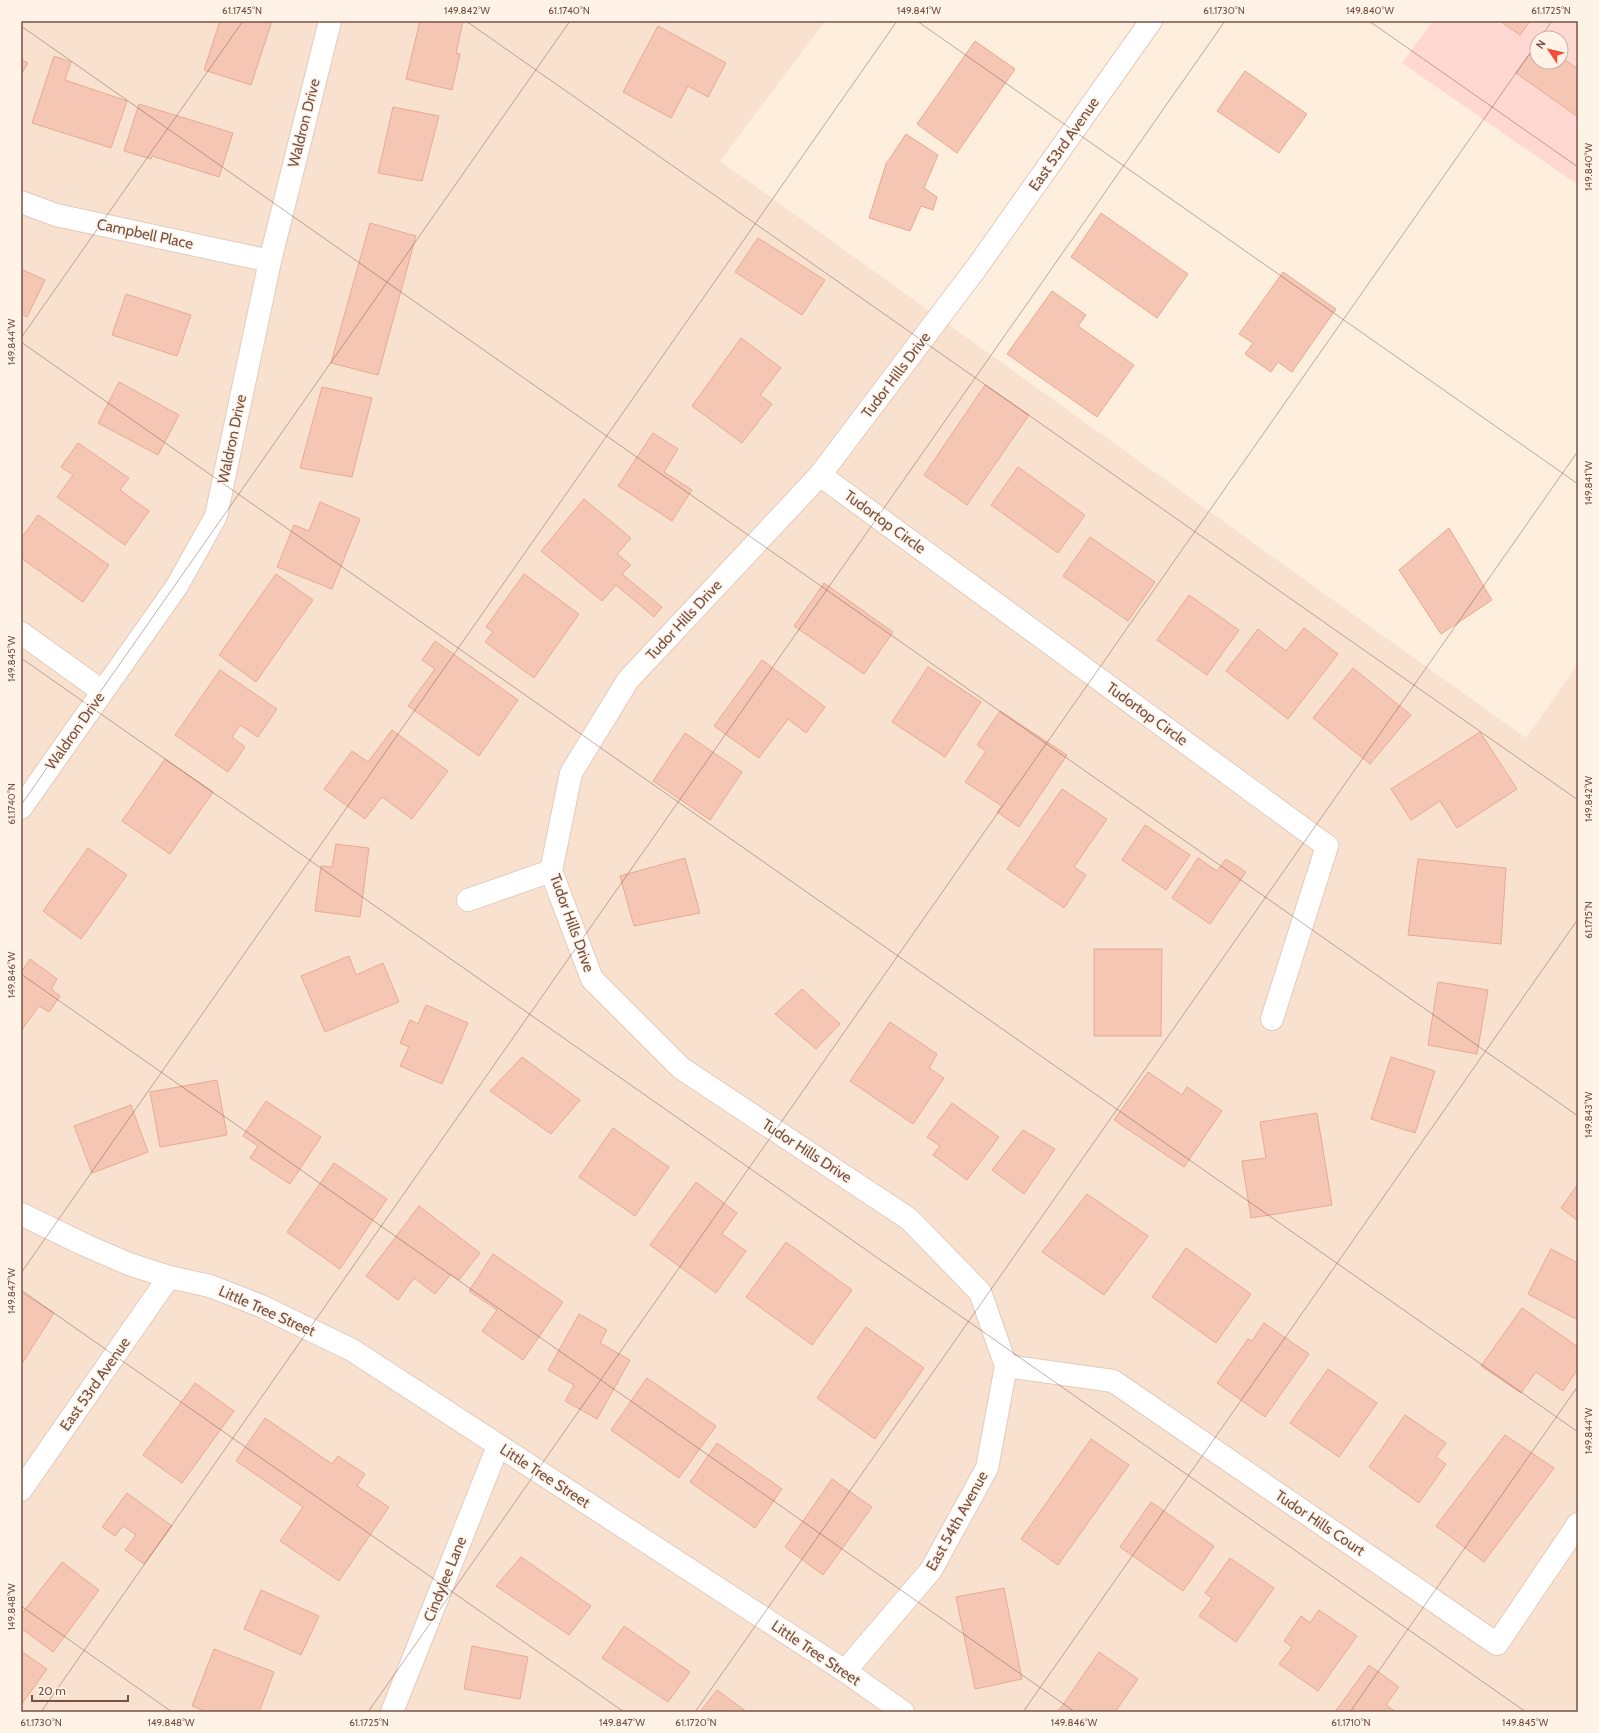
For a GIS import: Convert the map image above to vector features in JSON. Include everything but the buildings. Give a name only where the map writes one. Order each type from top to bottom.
[{"type":"street","name":"Waldron Drive","points":[[21,808],[177,586],[216,516],[270,261],[330,21]]},
{"type":"street","name":"East 53rd Avenue","points":[[977,267],[1151,21]]},
{"type":"street","name":"Campbell Place","points":[[21,202],[56,215],[270,261]]},
{"type":"street","name":"Tudor Hills Drive","points":[[977,267],[820,475],[628,680],[571,773],[551,871],[592,978],[681,1068],[909,1218],[980,1292],[1006,1366]]},
{"type":"street","name":"Tudortop Circle","points":[[820,475],[1327,846],[1272,1019]]},
{"type":"street","points":[[21,633],[102,691]]},
{"type":"street","points":[[468,900],[551,871]]},
{"type":"street","name":"Little Tree Street","points":[[21,1214],[85,1245],[129,1264],[169,1277],[210,1286],[254,1303],[352,1350],[845,1671],[903,1712]]},
{"type":"street","name":"East 53rd Avenue","points":[[21,1490],[169,1277]]},
{"type":"street","name":"Tudor Hills Court","points":[[1006,1366],[1112,1381],[1497,1644],[1578,1524]]},
{"type":"street","name":"East 54th Avenue","points":[[845,1671],[931,1570],[987,1468],[1006,1366]]},
{"type":"street","name":"Cindylee Lane","points":[[392,1712],[498,1446]]},
{"type":"shaded area","points":[[21,21],[825,21],[720,161],[1526,738],[1578,664],[1578,1712],[21,1712]]},
{"type":"shaded area","points":[[1433,21],[1578,21],[1578,185],[1402,63]]}]
